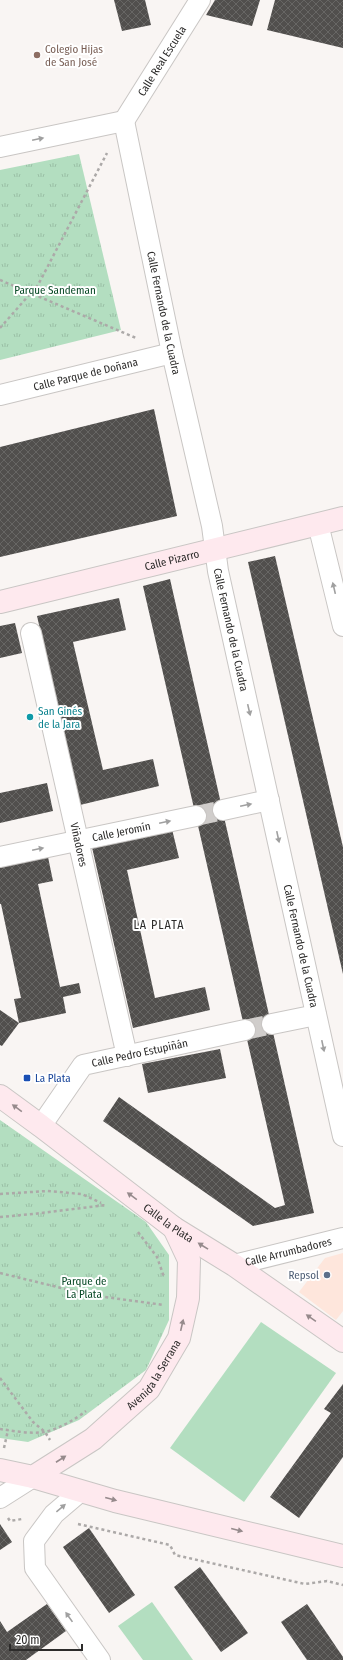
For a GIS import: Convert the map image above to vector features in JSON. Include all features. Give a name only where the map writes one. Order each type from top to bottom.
[{"type":"street","name":"Calle Real Escuela","points":[[124,121],[200,0]]},
{"type":"street","points":[[0,147],[124,121]]},
{"type":"street","name":"Calle Fernando de la Cuadra","points":[[124,121],[172,353],[212,526],[218,571],[343,1136]]},
{"type":"street","name":"Calle Parque de Doñana","points":[[0,395],[172,353]]},
{"type":"street","name":"Calle Pizarro","points":[[0,602],[343,518]]},
{"type":"street","points":[[318,524],[343,626]]},
{"type":"street","name":"Viñadores","points":[[31,633],[127,1056]]},
{"type":"street","points":[[223,810],[269,800]]},
{"type":"street","name":"Calle Jeromín","points":[[0,857],[196,816]]},
{"type":"street","points":[[272,1024],[316,1015]]},
{"type":"street","name":"Calle Pedro Estupiñán","points":[[41,1126],[83,1066],[246,1030]]},
{"type":"street","name":"Calle la Plata","points":[[0,1096],[174,1228],[234,1265],[343,1340]]},
{"type":"street","name":"Avenida la Serrana","points":[[33,1477],[93,1439],[149,1389],[179,1338],[188,1298],[189,1260],[174,1228]]},
{"type":"street","name":"Calle Arrumbadores","points":[[234,1265],[343,1238]]},
{"type":"street","points":[[0,1470],[33,1477],[81,1491],[343,1556]]},
{"type":"street","points":[[3,1507],[33,1477]]},
{"type":"street","points":[[81,1491],[51,1518],[34,1541],[35,1568],[100,1660]]},
{"type":"path","points":[[0,328],[38,285],[124,121]]},
{"type":"path","points":[[0,280],[136,338]]},
{"type":"path","points":[[0,1217],[106,1205],[122,1189]]},
{"type":"path","points":[[0,1194],[47,1191],[82,1194],[106,1205],[111,1209]]},
{"type":"path","points":[[135,1230],[157,1257],[165,1282]]},
{"type":"path","points":[[0,1273],[90,1295],[166,1305]]},
{"type":"path","points":[[166,1298],[166,1310]]},
{"type":"path","points":[[0,1378],[33,1422],[45,1432],[62,1459]]},
{"type":"path","points":[[0,1429],[20,1432],[45,1432],[76,1419],[88,1410]]},
{"type":"path","points":[[3,1507],[10,1521],[45,1516],[170,1545],[175,1554],[190,1558],[305,1584],[326,1581],[343,1585]]},
{"type":"shaded area","name":"Repsol","points":[[343,1253],[343,1311],[336,1320],[299,1292],[325,1258]]},
{"type":"green space","name":"Parque Sandeman","points":[[79,154],[121,330],[0,360],[0,170]]},
{"type":"green space","name":"Parque de La Plata","points":[[0,1120],[146,1222],[169,1255],[169,1320],[146,1370],[79,1420],[28,1442],[0,1438]]},
{"type":"green space","points":[[261,1322],[336,1373],[244,1502],[170,1448]]},
{"type":"green space","points":[[152,1602],[193,1660],[143,1660],[118,1626]]},
{"type":"building","points":[[114,0],[145,0],[151,25],[122,31]]},
{"type":"building","points":[[215,0],[260,0],[252,26],[206,15]]},
{"type":"building","points":[[275,0],[343,0],[343,48],[267,30]]},
{"type":"building","points":[[154,409],[177,516],[0,557],[0,447]]},
{"type":"building","points":[[275,556],[343,847],[343,974],[248,562]]},
{"type":"building","points":[[170,579],[314,1213],[253,1226],[103,1121],[119,1097],[275,1208],[285,1205],[143,586]]},
{"type":"building","points":[[119,598],[126,630],[73,642],[103,770],[153,759],[159,786],[80,805],[37,616]]},
{"type":"building","points":[[15,623],[22,653],[0,658],[0,626]]},
{"type":"building","points":[[47,783],[53,811],[0,823],[0,793]]},
{"type":"building","points":[[171,825],[179,858],[127,870],[155,998],[205,987],[210,1010],[133,1028],[91,843]]},
{"type":"building","points":[[48,857],[53,881],[38,884],[60,987],[79,983],[81,993],[63,997],[66,1013],[19,1023],[14,999],[21,998],[0,904],[0,867]]},
{"type":"building","points":[[0,1010],[19,1023],[2,1046],[0,1045]]},
{"type":"building","points":[[220,1049],[226,1078],[148,1093],[142,1064]]},
{"type":"building","points":[[343,1384],[343,1457],[299,1518],[270,1497],[331,1413],[324,1409]]},
{"type":"building","points":[[0,1524],[12,1542],[0,1550]]},
{"type":"building","points":[[89,1528],[135,1595],[109,1613],[63,1547]]},
{"type":"building","points":[[200,1567],[248,1633],[221,1652],[174,1587]]},
{"type":"building","points":[[47,1604],[66,1631],[26,1660],[0,1660],[0,1621],[7,1632]]},
{"type":"building","points":[[307,1604],[343,1657],[343,1660],[307,1660],[281,1622]]},
{"type":"tunnel","points":[[196,816],[223,810]]},
{"type":"tunnel","points":[[245,1030],[272,1024]]},
{"type":"place","name":"Colegio Hijas de San José","points":[[37,55]]},
{"type":"place","name":"San Ginés de la Jara","points":[[30,717]]},
{"type":"place","name":"La Plata","points":[[27,1078]]},
{"type":"place","name":"Repsol","points":[[327,1275]]},
{"type":"district","name":"LA PLATA","points":[[159,925]]}]
